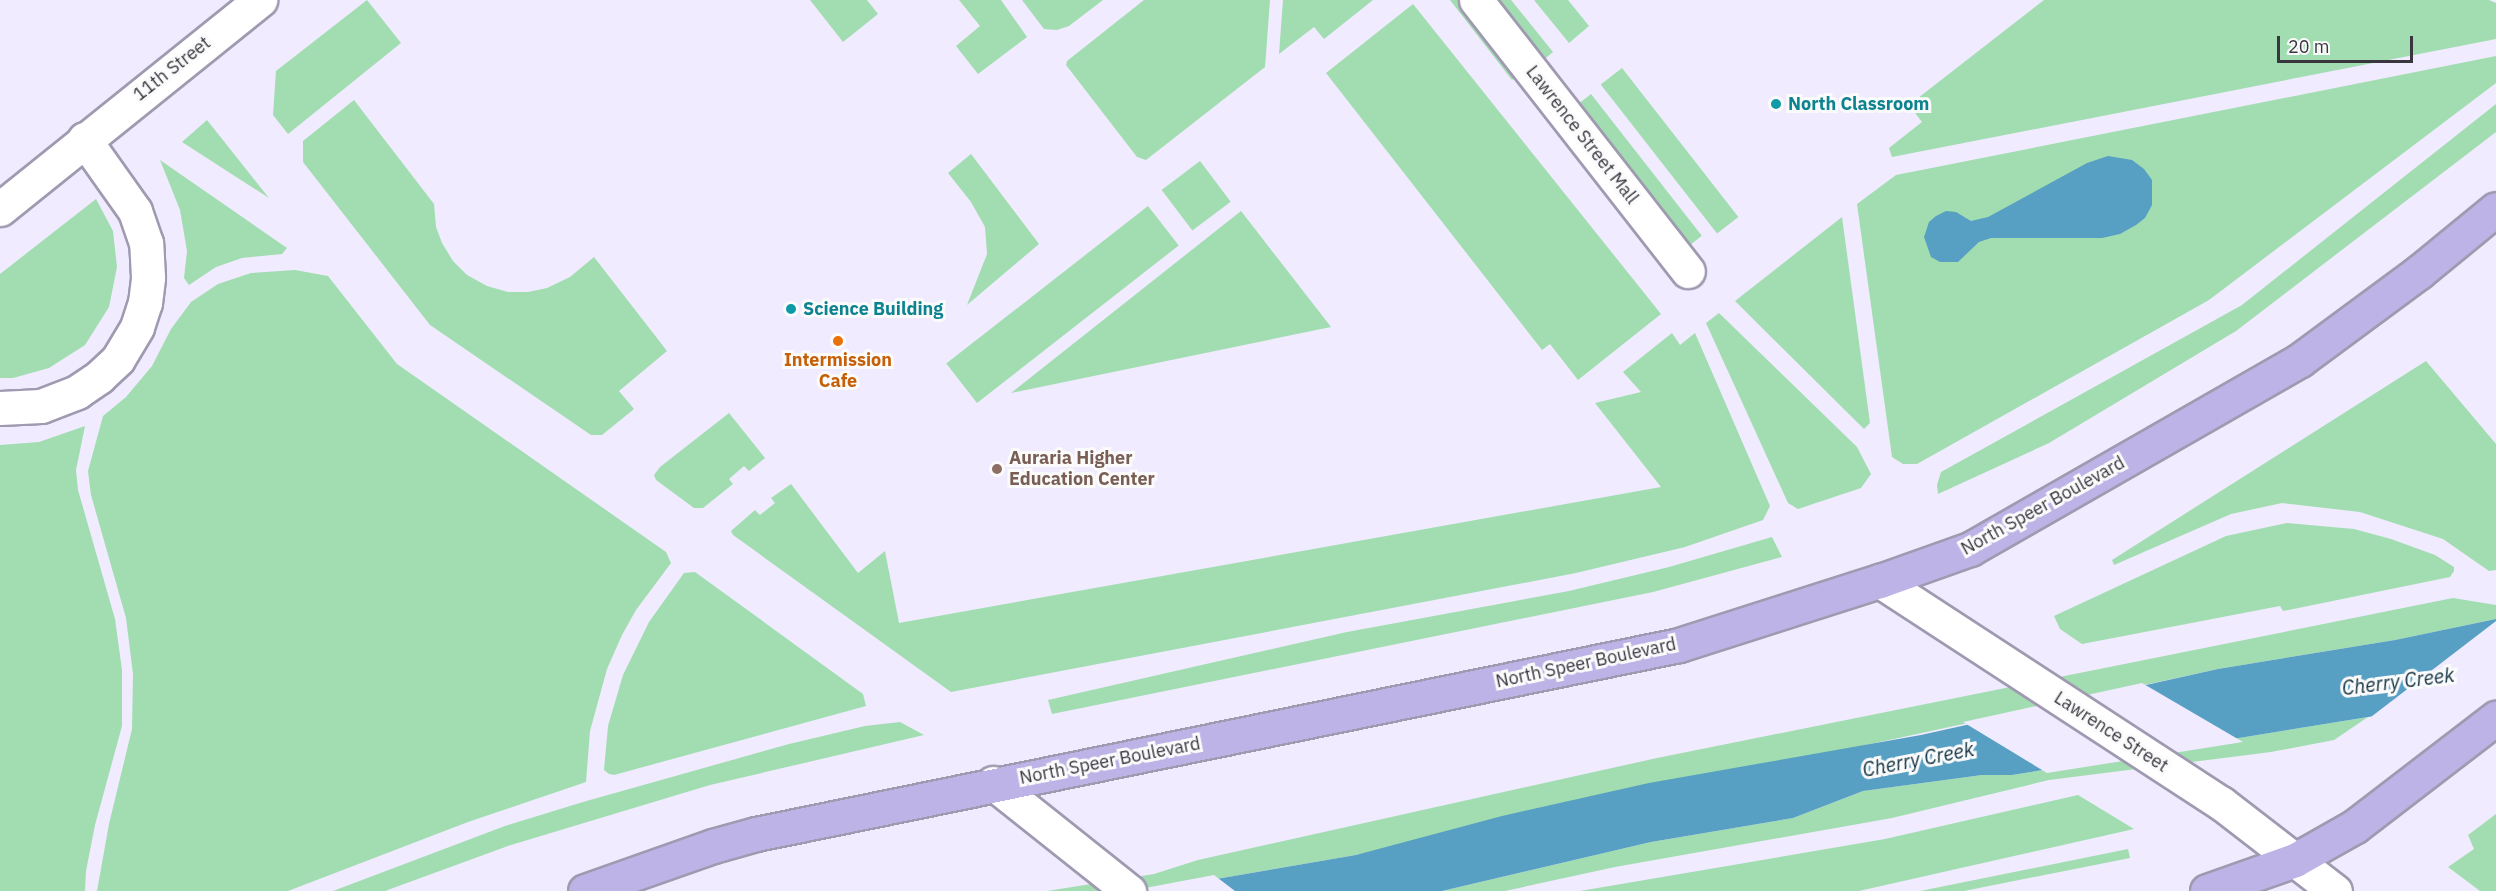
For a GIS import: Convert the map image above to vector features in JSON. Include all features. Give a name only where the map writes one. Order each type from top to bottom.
[{"type":"main road","name":"North Speer Boulevard","points":[[585,891],[713,846],[756,834],[993,783],[1068,771],[1678,645],[1880,582],[1970,549],[2300,360],[2419,272],[2496,209]]},
{"type":"main road","points":[[2207,891],[2355,826],[2496,718]]},
{"type":"street","name":"11th Street","points":[[0,209],[84,139],[260,0]]},
{"type":"street","name":"Lawrence Street Mall","points":[[1476,0],[1688,271]]},
{"type":"street","points":[[0,408],[40,406],[77,392],[99,377],[118,359],[137,327],[145,303],[148,277],[146,243],[135,211],[84,139]]},
{"type":"street","name":"Lawrence Street","points":[[1880,582],[2221,803],[2336,891]]},
{"type":"street","points":[[993,783],[1129,891]]},
{"type":"green space","points":[[367,0],[401,43],[288,134],[273,115],[276,71]]},
{"type":"green space","points":[[810,0],[867,0],[878,14],[843,42]]},
{"type":"green space","points":[[959,0],[1001,0],[1027,37],[978,74],[956,46],[980,26]]},
{"type":"green space","points":[[1022,0],[1103,0],[1069,26],[1057,30],[1044,29]]},
{"type":"green space","points":[[1144,0],[1270,0],[1265,67],[1146,160],[1137,157],[1066,65],[1067,61]]},
{"type":"green space","points":[[1283,0],[1373,0],[1324,39],[1314,27],[1279,54]]},
{"type":"green space","points":[[1450,0],[1466,0],[1523,72],[1512,80]]},
{"type":"green space","points":[[1489,0],[1511,0],[1553,52],[1540,63]]},
{"type":"green space","points":[[1534,0],[1568,0],[1589,26],[1569,43]]},
{"type":"green space","points":[[2044,0],[2489,0],[2496,3],[2496,39],[1892,157],[1889,148],[1922,122],[1909,105]]},
{"type":"green space","points":[[1413,4],[1661,314],[1578,380],[1550,344],[1542,350],[1326,73]]},
{"type":"green space","points":[[2496,56],[2496,83],[2209,300],[1917,464],[1903,464],[1892,457],[1857,204],[1896,175]]},
{"type":"green space","points":[[1622,68],[1738,217],[1717,234],[1601,85]]},
{"type":"green space","points":[[1591,94],[1702,236],[1685,249],[1574,107]]},
{"type":"green space","points":[[354,100],[434,204],[436,227],[442,243],[453,261],[467,275],[487,286],[508,292],[528,292],[547,288],[570,277],[594,257],[667,351],[619,391],[634,409],[602,435],[591,435],[430,325],[303,162],[303,141]]},
{"type":"green space","points":[[2496,104],[2496,132],[2236,331],[2049,443],[1938,494],[1937,485],[1941,472],[2242,305]]},
{"type":"green space","points":[[207,120],[269,198],[182,142]]},
{"type":"green space","points":[[1566,126],[1664,257],[1658,262],[1556,133]]},
{"type":"green space","points":[[971,154],[1039,244],[967,305],[987,254],[985,227],[971,202],[948,173]]},
{"type":"green space","points":[[160,160],[287,248],[282,254],[242,258],[216,267],[189,285],[184,278],[187,251],[180,210]]},
{"type":"green space","points":[[1200,161],[1231,202],[1192,231],[1162,190]]},
{"type":"green space","points":[[96,199],[113,231],[117,267],[109,307],[85,345],[49,368],[13,378],[0,378],[0,274]]},
{"type":"green space","points":[[1148,206],[1179,245],[977,403],[946,364]]},
{"type":"green space","points":[[1241,211],[1331,327],[1011,393]]},
{"type":"green space","points":[[1842,217],[1870,423],[1864,429],[1735,301]]},
{"type":"green space","points":[[295,270],[328,276],[397,364],[666,552],[671,563],[636,610],[607,669],[590,731],[586,782],[468,822],[288,891],[97,891],[109,824],[132,729],[133,674],[126,618],[91,495],[88,471],[103,416],[126,397],[152,366],[171,329],[191,302],[218,284],[251,273]]},
{"type":"green space","points":[[1719,313],[1857,447],[1871,474],[1861,488],[1798,509],[1788,503],[1706,323]]},
{"type":"green space","points":[[1672,333],[1680,345],[1695,333],[1770,506],[1763,520],[1685,547],[1576,573],[951,692],[733,535],[731,531],[755,510],[760,515],[775,503],[771,498],[791,484],[858,573],[885,551],[899,623],[1661,487],[1595,403],[1641,392],[1623,372]]},
{"type":"green space","points":[[2426,361],[2496,444],[2496,570],[2489,571],[2443,539],[2360,512],[2282,503],[2231,514],[2114,565],[2112,560]]},
{"type":"green space","points":[[729,413],[765,458],[749,471],[744,466],[729,479],[733,484],[703,508],[694,508],[656,480],[654,475],[660,467]]},
{"type":"green space","points":[[85,426],[76,470],[78,490],[115,619],[122,670],[122,726],[95,825],[86,871],[85,891],[0,891],[0,445],[39,442]]},
{"type":"green space","points":[[2287,523],[2354,529],[2391,539],[2435,555],[2454,567],[2454,571],[2450,577],[2283,611],[2280,606],[2082,644],[2060,629],[2054,616],[2226,536]]},
{"type":"green space","points":[[1772,537],[1782,557],[1653,592],[1052,714],[1048,700],[1347,632],[1569,591],[1669,567]]},
{"type":"green space","points":[[695,572],[863,694],[866,706],[614,775],[609,774],[604,770],[608,726],[623,675],[649,622],[684,573]]},
{"type":"green space","points":[[2453,598],[2496,605],[2496,619],[2395,640],[2218,669],[1356,855],[1146,891],[1047,891],[1154,874],[1198,860],[1657,758]]},
{"type":"green space","points":[[2368,717],[2334,740],[2271,752],[2049,780],[1892,818],[1615,867],[1505,891],[1442,891],[1651,842],[1793,818],[1863,791],[1982,775],[2012,775]]},
{"type":"green space","points":[[900,722],[924,735],[710,785],[511,845],[385,891],[333,891],[505,826],[583,802],[789,744],[865,726]]},
{"type":"green space","points":[[2078,795],[2134,829],[1859,891],[1580,891],[1885,839]]},
{"type":"green space","points":[[2496,814],[2496,891],[2480,891],[2448,867],[2474,849],[2468,835]]},
{"type":"green space","points":[[2128,849],[2130,858],[1964,891],[1920,891]]},
{"type":"water","points":[[2108,156],[2132,160],[2144,169],[2152,180],[2152,205],[2145,218],[2136,225],[2120,234],[2102,238],[1991,238],[1979,242],[1958,262],[1940,262],[1931,257],[1924,237],[1929,222],[1936,216],[1946,211],[1956,212],[1971,221],[1988,217],[2087,163]]},
{"type":"water","name":"Cherry Creek","points":[[2496,619],[2496,701],[2368,717],[2012,775],[1982,775],[1863,791],[1793,818],[1651,842],[1442,891],[1146,891],[1356,855],[1502,816],[1649,783],[1921,735],[2218,669],[2395,640]]},
{"type":"pier","points":[[2496,621],[2496,704],[2367,720]]},
{"type":"pier","points":[[2142,683],[2243,742],[2047,773],[1963,722]]},
{"type":"pier","points":[[1214,875],[1235,891],[1143,891],[1145,888]]},
{"type":"place","name":"North Classroom","points":[[1776,104]]},
{"type":"place","name":"Science Building","points":[[791,309]]},
{"type":"place","name":"Intermission Cafe","points":[[838,341]]},
{"type":"place","name":"Auraria Higher Education Center","points":[[997,469]]}]
